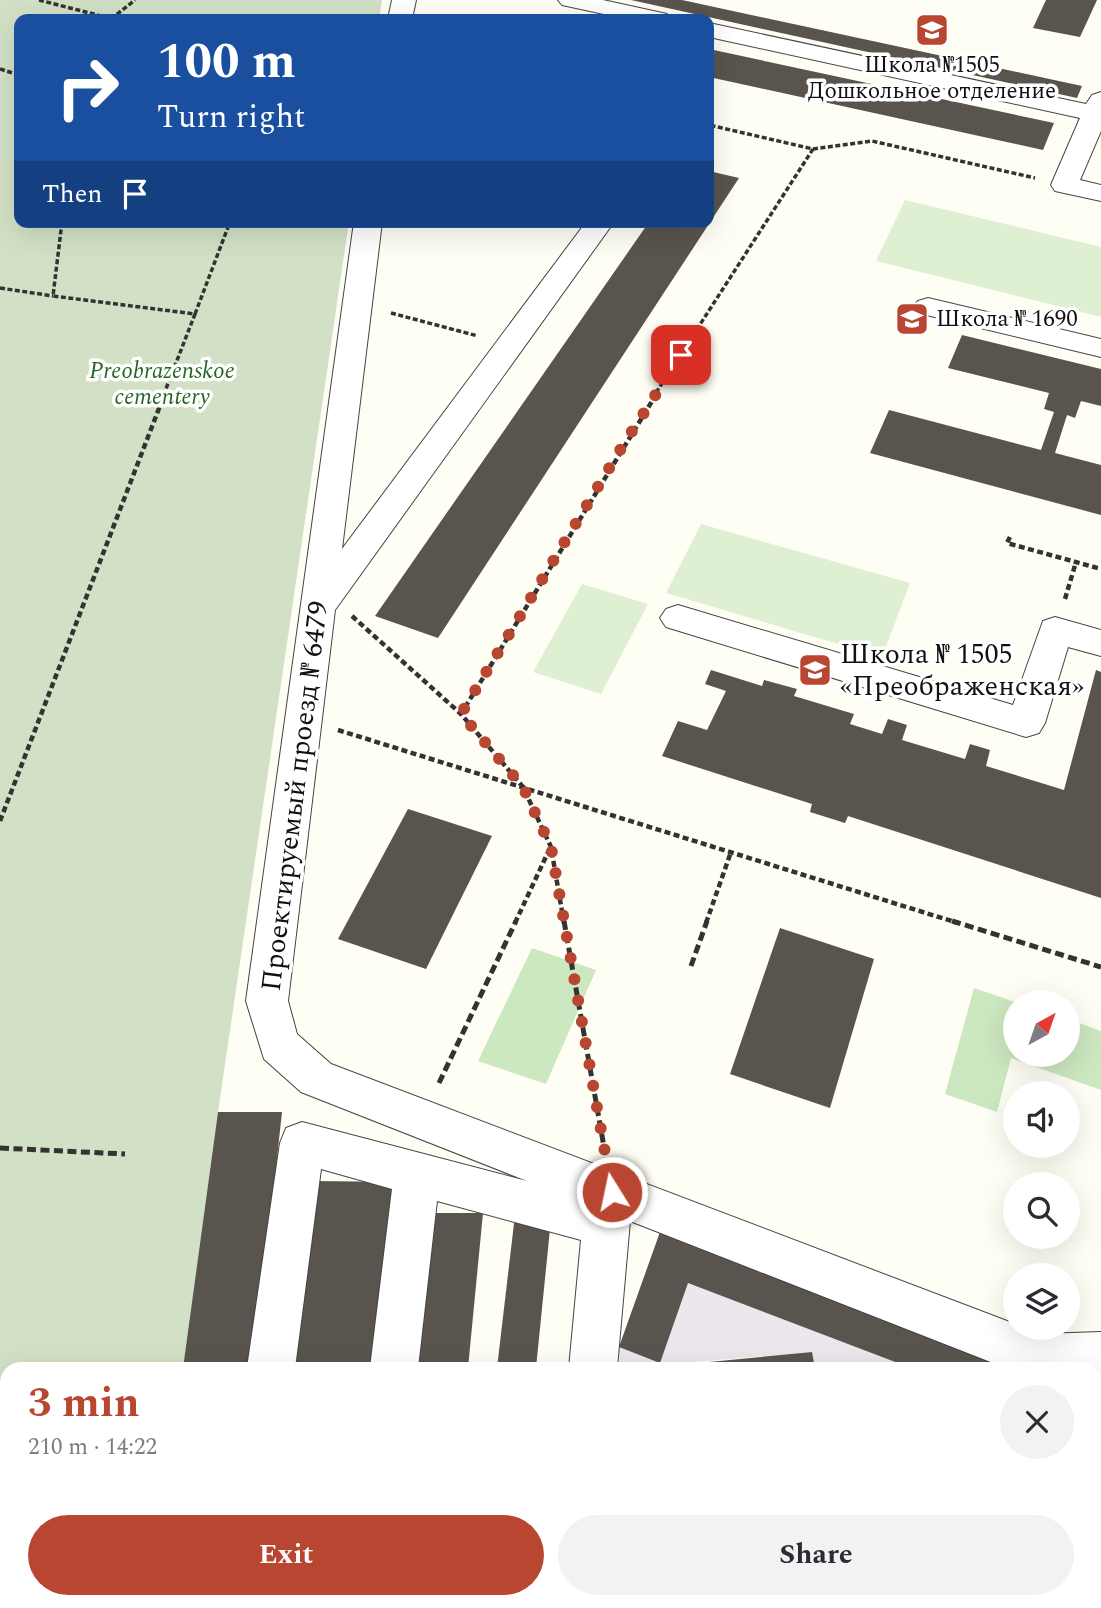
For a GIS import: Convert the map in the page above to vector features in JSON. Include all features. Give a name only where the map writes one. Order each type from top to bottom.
[{"type":"street","points":[[570,0],[636,14]]},
{"type":"street","points":[[714,31],[1096,123],[1065,185],[1101,193]]},
{"type":"street","name":"Проектируемый проезд № 6479","points":[[367,228],[334,610],[267,1001],[279,1045],[316,1078],[422,1119],[609,1208]]},
{"type":"street","points":[[334,610],[511,344],[596,228]]},
{"type":"street","points":[[928,307],[1101,348]]},
{"type":"street","points":[[678,618],[1026,723],[1055,630],[1101,643]]},
{"type":"street","points":[[272,1362],[302,1143],[418,1174],[609,1208],[1041,1358],[1101,1356]]},
{"type":"street","points":[[395,1362],[418,1174]]},
{"type":"street","points":[[594,1362],[609,1208]]},
{"type":"path","points":[[39,0],[92,14]]},
{"type":"path","points":[[117,14],[135,0]]},
{"type":"path","points":[[714,126],[813,149],[873,141],[1065,185]]},
{"type":"path","points":[[461,714],[622,447],[813,149]]},
{"type":"path","points":[[53,296],[61,228]]},
{"type":"path","points":[[0,821],[228,228]]},
{"type":"path","points":[[0,288],[195,314]]},
{"type":"path","points":[[387,312],[511,344]]},
{"type":"path","points":[[1010,537],[1006,543],[1101,569]]},
{"type":"path","points":[[1063,603],[1076,562]]},
{"type":"path","points":[[334,610],[461,714],[523,787],[551,847],[609,1208]]},
{"type":"path","points":[[335,729],[1101,967]]},
{"type":"path","points":[[422,1119],[551,847]]},
{"type":"path","points":[[691,966],[732,852]]},
{"type":"path","points":[[0,1148],[125,1154]]},
{"type":"shaded area","points":[[660,1232],[1006,1362],[814,1362],[812,1352],[692,1362],[620,1362],[619,1347]]},
{"type":"green space","name":"Preobrazenskoe cementery","points":[[0,0],[382,0],[380,14],[14,14],[14,228],[348,228],[184,1362],[0,1362]]},
{"type":"green space","points":[[905,200],[1101,247],[1101,317],[876,261]]},
{"type":"green space","points":[[701,524],[910,583],[882,657],[666,593]]},
{"type":"green space","points":[[582,584],[648,604],[601,694],[533,672]]},
{"type":"green space","points":[[532,948],[596,970],[546,1084],[478,1061]]},
{"type":"green space","points":[[974,988],[1003,998],[1003,1068],[1008,1068],[997,1112],[945,1094]]},
{"type":"green space","points":[[1080,1023],[1101,1031],[1101,1090],[1039,1068],[1080,1068]]},
{"type":"building","points":[[631,0],[682,0],[1082,86],[1077,98],[714,18],[714,14],[695,14]]},
{"type":"building","points":[[1046,0],[1097,0],[1080,37],[1033,28]]},
{"type":"building","points":[[714,50],[1054,123],[1043,150],[714,78]]},
{"type":"building","points":[[714,172],[739,178],[714,216]]},
{"type":"building","points":[[645,228],[706,228],[438,638],[375,616]]},
{"type":"building","points":[[962,335],[1101,369],[1101,406],[1081,401],[1075,418],[1067,415],[1055,453],[1101,465],[1101,515],[870,453],[889,410],[1041,450],[1054,412],[1044,409],[1049,393],[948,368]]},
{"type":"building","points":[[711,670],[762,686],[764,680],[797,689],[794,696],[854,714],[850,724],[882,734],[888,719],[907,725],[902,740],[965,759],[970,744],[990,750],[986,766],[1064,790],[1096,670],[1101,672],[1101,898],[848,816],[845,823],[810,812],[812,804],[662,756],[678,721],[707,730],[726,691],[705,684]]},
{"type":"building","points":[[408,809],[492,836],[426,969],[338,939]]},
{"type":"building","points":[[780,928],[874,959],[830,1108],[730,1074]]},
{"type":"building","points":[[218,1112],[282,1112],[255,1362],[184,1362]]},
{"type":"building","points":[[314,1181],[399,1182],[378,1362],[286,1362]]},
{"type":"building","points":[[433,1213],[483,1213],[469,1362],[415,1362]]},
{"type":"building","points":[[515,1215],[551,1219],[537,1362],[498,1362]]},
{"type":"building","points":[[660,1232],[1006,1362],[895,1362],[688,1283],[660,1362],[619,1347]]},
{"type":"building","points":[[812,1352],[814,1362],[709,1362]]},
{"type":"place","name":"Школа №1505 Дошкольное отделение","points":[[932,30]]},
{"type":"place","name":"Школа № 1690","points":[[912,319]]},
{"type":"place","name":"Школа № 1505 «Преображенская»","points":[[815,670]]},
{"type":"route","points":[[612,1192],[551,847],[523,787],[461,714],[622,447],[681,355]]}]
